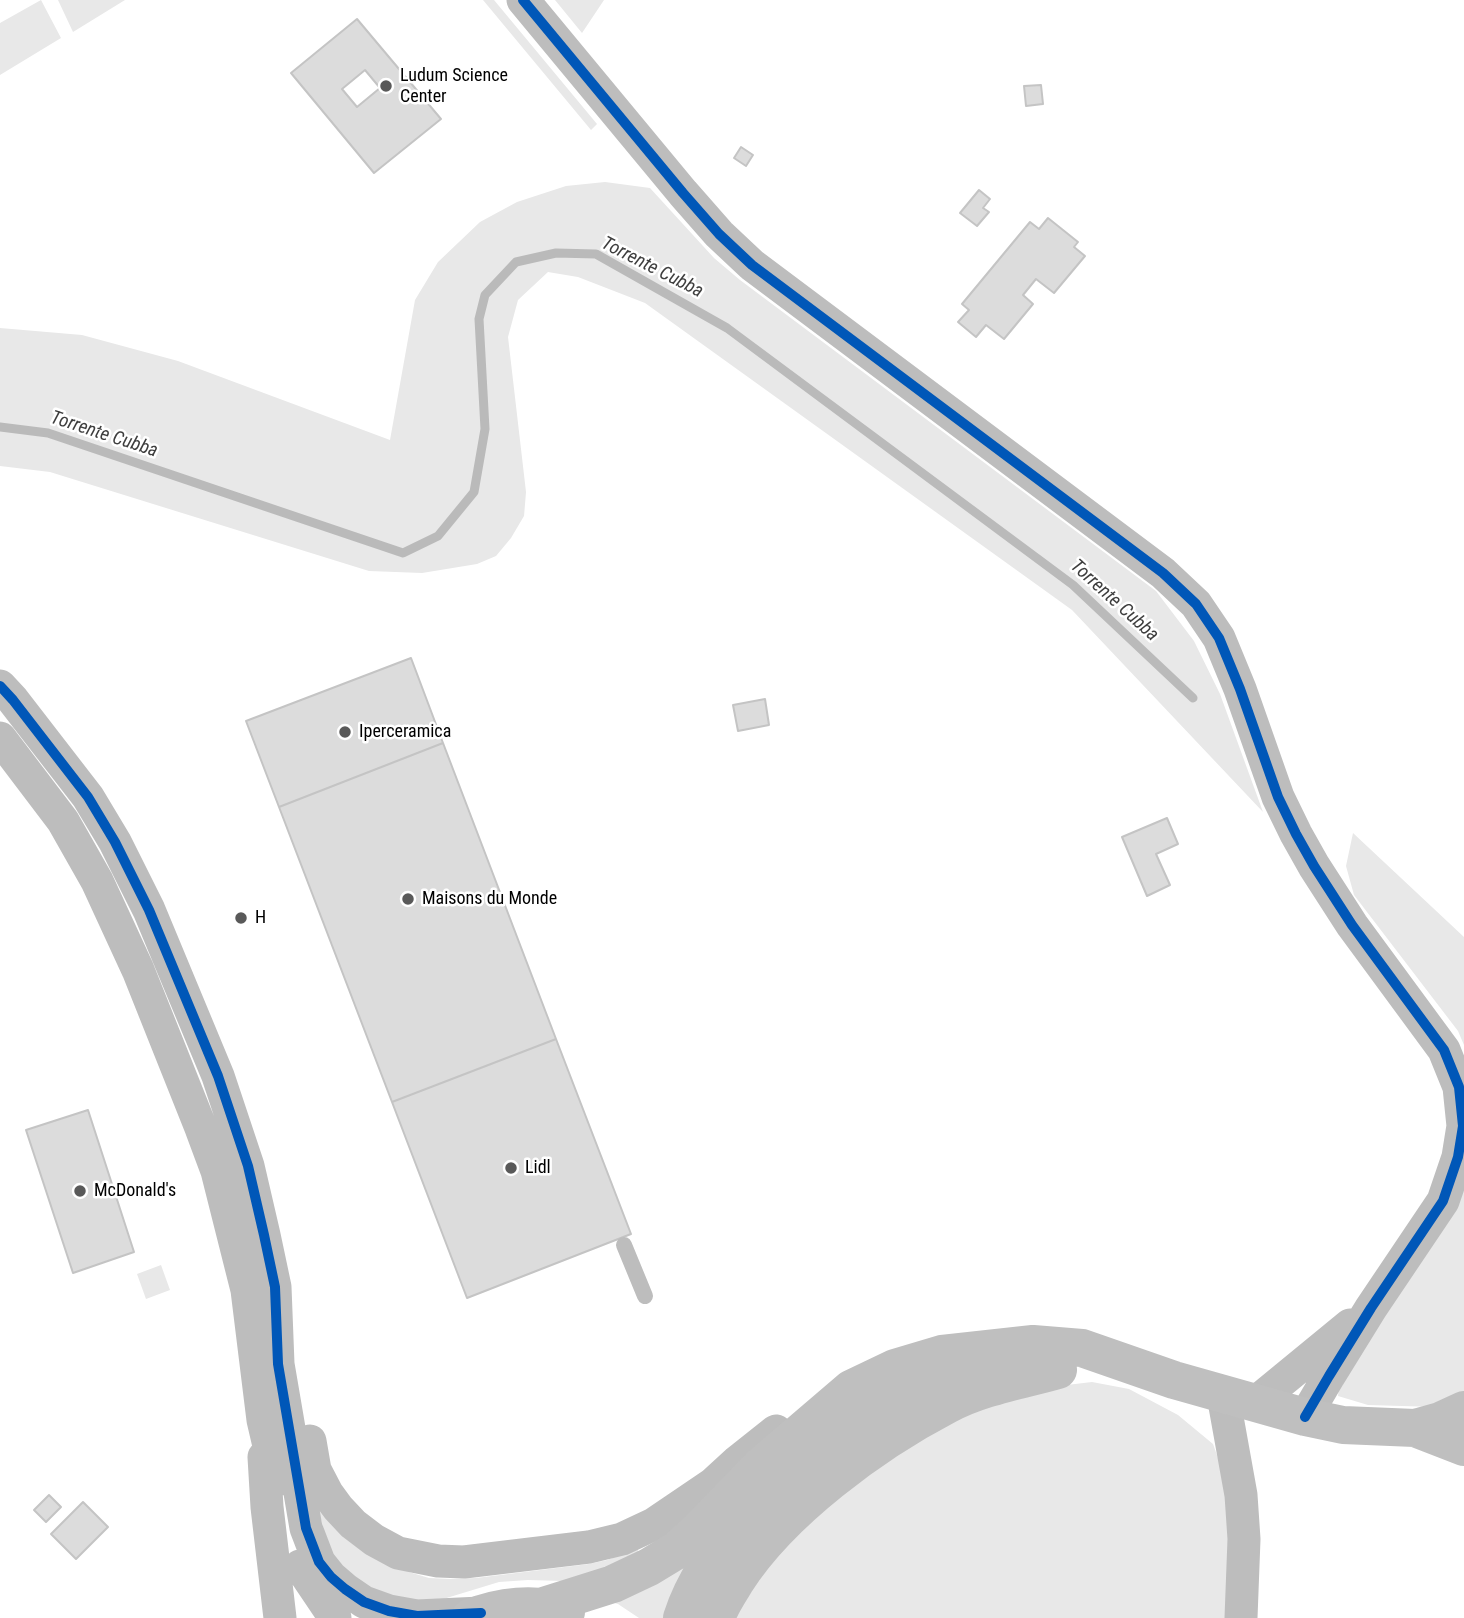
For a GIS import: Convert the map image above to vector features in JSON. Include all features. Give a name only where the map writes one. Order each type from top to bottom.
[{"type":"main road","points":[[540,1606],[612,1584],[677,1550],[761,1466],[851,1388],[895,1368],[942,1354],[1033,1344],[1082,1348],[1174,1380],[1343,1425],[1415,1428],[1464,1410]]},
{"type":"main road","points":[[682,1618],[696,1584],[717,1553],[746,1519],[789,1477],[832,1443],[905,1399],[965,1378],[1016,1370],[1083,1371],[1174,1380]]},
{"type":"main road","points":[[716,1618],[720,1606],[762,1546],[825,1486],[856,1462],[948,1404],[976,1393],[1058,1370]]},
{"type":"main road","points":[[1415,1428],[1464,1447]]},
{"type":"main road","points":[[476,1616],[501,1608],[540,1606],[585,1618]]},
{"type":"street","points":[[523,0],[683,193],[719,234],[752,265],[1163,573],[1196,604],[1219,638],[1278,797],[1296,834],[1352,925],[1444,1050],[1459,1087],[1463,1126],[1458,1157],[1443,1201],[1371,1308],[1305,1417]]},
{"type":"street","points":[[0,686],[88,797],[115,842],[149,910],[184,990],[218,1076],[244,1154],[274,1285],[297,1360],[315,1469],[327,1493],[353,1524],[398,1553],[438,1561],[464,1562],[589,1547],[622,1539],[654,1524],[713,1484],[791,1418],[851,1388]]},
{"type":"street","points":[[0,738],[63,821],[97,881],[138,970],[217,1171],[247,1290],[263,1420],[267,1507],[280,1618]]},
{"type":"street","points":[[274,1285],[278,1364],[306,1528],[319,1562],[345,1590],[364,1602],[389,1611],[417,1616],[476,1616]]},
{"type":"street","points":[[1241,1618],[1244,1539],[1239,1399],[1371,1308]]},
{"type":"street","points":[[263,1420],[291,1545],[300,1568],[335,1618]]},
{"type":"lane","points":[[624,1245],[645,1296]]},
{"type":"shaded area","points":[[41,0],[61,38],[0,75],[0,23]]},
{"type":"shaded area","points":[[58,0],[125,0],[73,32]]},
{"type":"shaded area","points":[[483,0],[494,0],[597,124],[591,130]]},
{"type":"shaded area","points":[[555,0],[604,0],[582,33]]},
{"type":"shaded area","points":[[605,182],[650,188],[714,258],[740,280],[1156,591],[1194,641],[1220,694],[1263,812],[1072,610],[645,303],[578,277],[548,272],[518,300],[508,337],[526,492],[524,516],[496,556],[477,564],[422,573],[369,571],[50,472],[0,466],[0,328],[82,335],[178,361],[390,440],[415,300],[438,262],[480,222],[517,202],[566,186]]},
{"type":"shaded area","points":[[1353,833],[1464,937],[1464,1045],[1458,1031],[1354,895],[1346,866]]},
{"type":"shaded area","points":[[1464,1189],[1464,1394],[1436,1407],[1368,1405],[1338,1396],[1339,1385]]},
{"type":"shaded area","points":[[161,1265],[170,1290],[146,1299],[137,1274]]},
{"type":"shaded area","points":[[1092,1382],[1129,1389],[1178,1415],[1213,1444],[1231,1506],[1227,1618],[730,1618],[771,1557],[835,1499],[897,1453],[958,1416],[1033,1389]]},
{"type":"shaded area","points":[[317,1505],[409,1572],[429,1578],[476,1578],[589,1564],[633,1550],[638,1550],[638,1556],[564,1581],[499,1582],[440,1600],[420,1602],[380,1596],[332,1559]]},
{"type":"shaded area","points":[[702,1548],[666,1618],[639,1618],[618,1604],[608,1601]]},
{"type":"building","points":[[357,19],[441,119],[374,173],[291,73]],"holes":[[[365,70],[380,88],[357,107],[342,89]]]},
{"type":"building","points":[[1041,85],[1043,104],[1026,106],[1024,86]]},
{"type":"building","points":[[741,147],[753,155],[746,166],[734,158]]},
{"type":"building","points":[[979,190],[990,199],[983,208],[989,212],[977,226],[960,213]]},
{"type":"building","points":[[1048,218],[1078,242],[1074,247],[1085,256],[1054,293],[1036,279],[1023,295],[1033,304],[1004,339],[986,325],[976,337],[958,322],[969,310],[962,304],[1030,222],[1039,229]]},
{"type":"building","name":"Iperceramica","points":[[411,658],[443,743],[279,807],[246,721]]},
{"type":"building","points":[[765,699],[769,725],[738,731],[733,705]]},
{"type":"building","name":"Maisons du Monde","points":[[443,743],[556,1039],[392,1102],[279,807]]},
{"type":"building","points":[[1167,818],[1178,844],[1156,854],[1170,885],[1147,896],[1122,837]]},
{"type":"building","name":"Lidl","points":[[556,1039],[631,1234],[467,1298],[392,1102]]},
{"type":"building","name":"McDonald's","points":[[88,1110],[134,1252],[73,1273],[26,1130]]},
{"type":"building","points":[[49,1495],[61,1507],[46,1522],[34,1510]]},
{"type":"building","points":[[83,1502],[108,1527],[76,1559],[51,1534]]},
{"type":"waterway","name":"Torrente Cubba","points":[[0,427],[48,433],[403,553],[438,536],[474,492],[485,429],[479,319],[485,295],[516,262],[556,253],[596,254],[727,328],[1073,585],[1193,698]]},
{"type":"cycle path","points":[[523,0],[683,193],[719,234],[752,265],[1163,573],[1196,604],[1219,638],[1278,797],[1296,834],[1352,925],[1444,1050],[1459,1087],[1463,1126],[1458,1157],[1443,1201],[1371,1308],[1305,1417]]},
{"type":"cycle path","points":[[0,686],[88,797],[115,842],[149,910],[218,1076],[248,1166],[275,1287],[278,1364],[306,1528],[319,1562],[345,1589],[364,1602],[389,1611],[417,1616],[481,1613]]},
{"type":"place","name":"Ludum Science Center","points":[[386,86]]},
{"type":"place","name":"Iperceramica","points":[[345,732]]},
{"type":"place","name":"Maisons du Monde","points":[[408,899]]},
{"type":"place","name":"H","points":[[241,918]]},
{"type":"place","name":"Lidl","points":[[511,1168]]},
{"type":"place","name":"McDonald's","points":[[80,1191]]}]
